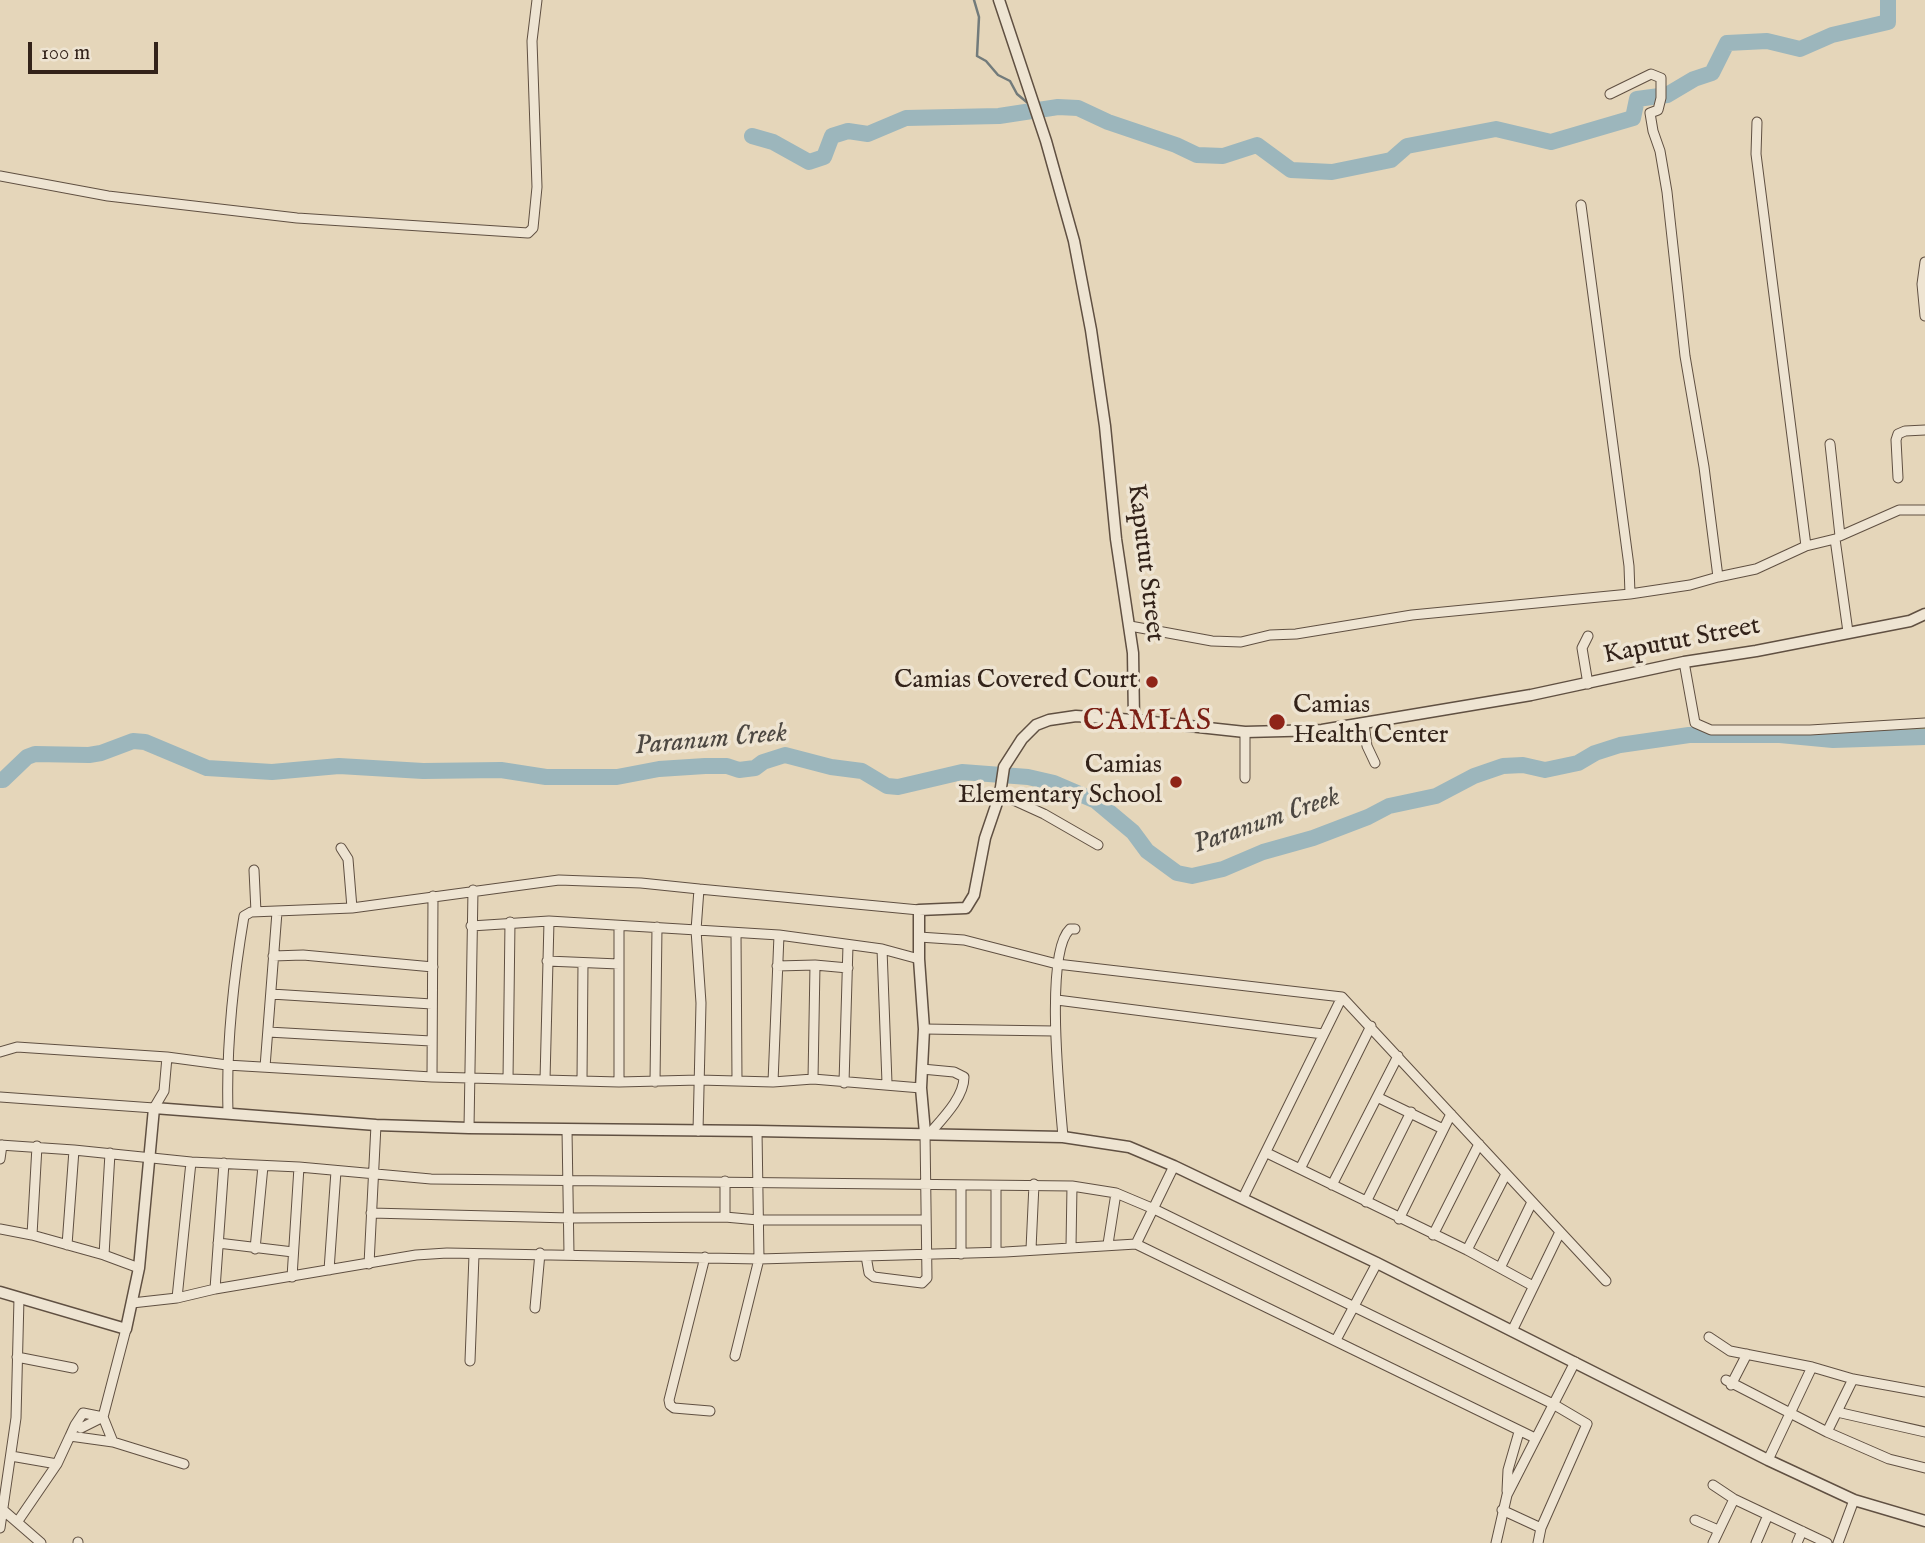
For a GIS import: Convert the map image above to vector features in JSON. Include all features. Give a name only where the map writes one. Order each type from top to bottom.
[{"type":"street","points":[[0,176],[108,197],[297,218],[528,233],[533,228],[537,187],[532,41],[537,0]]},
{"type":"street","name":"Kaputut Street","points":[[999,0],[1046,141],[1074,242],[1091,330],[1105,426],[1116,539],[1133,653],[1134,720],[1245,732],[1321,730],[1587,684],[1684,662],[1756,651],[1925,616]]},
{"type":"street","points":[[1610,94],[1651,74],[1661,78],[1658,110],[1650,113],[1667,192],[1685,356],[1704,467],[1718,577]]},
{"type":"street","points":[[1757,122],[1756,154],[1806,546]]},
{"type":"street","points":[[1581,205],[1629,566],[1630,594]]},
{"type":"street","points":[[1925,262],[1922,284],[1925,316]]},
{"type":"street","points":[[1898,478],[1898,434],[1925,430]]},
{"type":"street","points":[[1830,444],[1848,632]]},
{"type":"street","points":[[1130,626],[1212,641],[1241,642],[1270,635],[1296,634],[1412,615],[1630,594],[1690,585],[1756,569],[1806,546],[1838,538],[1899,510],[1925,510]]},
{"type":"street","points":[[1587,684],[1582,648],[1588,636]]},
{"type":"street","points":[[1684,662],[1695,723],[1711,730],[1810,730],[1925,723]]},
{"type":"street","points":[[228,1112],[227,1065],[244,916],[251,912],[352,908],[559,880],[641,883],[919,910],[966,908],[974,895],[985,838],[1000,790],[1004,766],[1022,739],[1037,725],[1049,720],[1076,716],[1134,720]]},
{"type":"street","points":[[1364,724],[1367,746],[1375,763]]},
{"type":"street","points":[[1245,732],[1245,778]]},
{"type":"street","points":[[1000,790],[1098,845]]},
{"type":"street","points":[[341,848],[348,859],[352,908]]},
{"type":"street","points":[[254,870],[256,912]]},
{"type":"street","points":[[698,1131],[701,1003],[696,930],[699,889]]},
{"type":"street","points":[[469,1128],[473,890]]},
{"type":"street","points":[[432,1077],[433,896]]},
{"type":"street","points":[[866,1256],[869,1273],[874,1277],[922,1283],[927,1278],[925,1220],[928,1133],[921,1088],[924,1029],[919,910]]},
{"type":"street","points":[[265,1067],[277,912]]},
{"type":"street","points":[[471,926],[548,921],[779,935],[882,949],[919,959]]},
{"type":"street","points":[[545,1080],[548,921]]},
{"type":"street","points":[[508,1079],[510,922]]},
{"type":"street","points":[[619,926],[619,1082]]},
{"type":"street","points":[[655,1082],[657,927]]},
{"type":"street","points":[[1063,1137],[1054,1031],[1057,964],[1065,933],[1075,929]]},
{"type":"street","points":[[736,934],[737,1081]]},
{"type":"street","points":[[773,1082],[779,935]]},
{"type":"street","points":[[919,937],[964,940],[1057,964],[1342,997],[1606,1281]]},
{"type":"street","points":[[844,1083],[848,945]]},
{"type":"street","points":[[882,949],[887,1083]]},
{"type":"street","points":[[273,956],[433,967]]},
{"type":"street","points":[[547,961],[620,964]]},
{"type":"street","points":[[582,1080],[583,963]]},
{"type":"street","points":[[813,1079],[815,965]]},
{"type":"street","points":[[777,966],[848,968]]},
{"type":"street","points":[[271,994],[432,1004]]},
{"type":"street","points":[[1242,1198],[1342,997]]},
{"type":"street","points":[[1056,1000],[1323,1034]]},
{"type":"street","points":[[1300,1170],[1371,1026]]},
{"type":"street","points":[[924,1029],[1054,1031]]},
{"type":"street","points":[[268,1032],[431,1041]]},
{"type":"street","points":[[0,1052],[18,1047],[227,1065],[432,1077],[619,1082],[773,1082],[813,1079],[844,1083],[887,1083],[921,1088]]},
{"type":"street","points":[[1332,1185],[1398,1056]]},
{"type":"street","points":[[113,1442],[103,1417],[127,1329],[139,1268],[154,1108],[164,1091],[167,1058]]},
{"type":"street","points":[[922,1069],[954,1072],[964,1077],[964,1086],[946,1115],[928,1133]]},
{"type":"street","points":[[0,1097],[376,1125],[567,1130],[928,1133],[1063,1137],[1129,1147],[1377,1263],[1768,1460],[1854,1500],[1925,1521]]},
{"type":"street","points":[[1377,1097],[1443,1129]]},
{"type":"street","points":[[1366,1202],[1411,1112]]},
{"type":"street","points":[[1399,1219],[1451,1114]]},
{"type":"street","points":[[369,1264],[376,1125]]},
{"type":"street","points":[[567,1130],[569,1254]]},
{"type":"street","points":[[735,1356],[759,1259],[757,1131]]},
{"type":"street","points":[[1433,1236],[1479,1144]]},
{"type":"street","points":[[0,1159],[1,1145],[37,1146],[191,1162],[299,1167],[432,1179],[926,1183],[961,1186],[1034,1184],[1072,1185],[1116,1193],[1154,1209],[1553,1404],[1587,1424],[1541,1528],[1538,1543]]},
{"type":"street","points":[[32,1235],[37,1146]]},
{"type":"street","points":[[67,1245],[74,1150]]},
{"type":"street","points":[[104,1255],[110,1153]]},
{"type":"street","points":[[1266,1153],[1433,1236],[1467,1250],[1533,1286]]},
{"type":"street","points":[[177,1298],[191,1162]]},
{"type":"street","points":[[215,1289],[224,1163]]},
{"type":"street","points":[[255,1249],[263,1166]]},
{"type":"street","points":[[1136,1244],[1174,1166]]},
{"type":"street","points":[[292,1277],[299,1167]]},
{"type":"street","points":[[329,1270],[336,1171]]},
{"type":"street","points":[[1467,1250],[1506,1174]]},
{"type":"street","points":[[725,1181],[725,1217]]},
{"type":"street","points":[[1031,1249],[1034,1184]]},
{"type":"street","points":[[1071,1246],[1072,1185]]},
{"type":"street","points":[[961,1186],[961,1254]]},
{"type":"street","points":[[996,1186],[996,1251]]},
{"type":"street","points":[[1108,1244],[1116,1193]]},
{"type":"street","points":[[1500,1268],[1532,1202]]},
{"type":"street","points":[[371,1213],[570,1218],[925,1220]]},
{"type":"street","points":[[0,1229],[104,1255],[139,1268]]},
{"type":"street","points":[[1512,1331],[1560,1232]]},
{"type":"street","points":[[218,1243],[293,1252]]},
{"type":"street","points":[[132,1303],[177,1298],[215,1289],[416,1255],[447,1253],[759,1259],[961,1254],[1136,1244],[1535,1438]]},
{"type":"street","points":[[535,1308],[540,1253]]},
{"type":"street","points":[[470,1361],[474,1255]]},
{"type":"street","points":[[705,1257],[669,1400],[674,1408],[710,1411]]},
{"type":"street","points":[[1336,1340],[1377,1263]]},
{"type":"street","points":[[0,1292],[127,1329]]},
{"type":"street","points":[[0,1528],[3,1476],[11,1456],[16,1418],[19,1298]]},
{"type":"street","points":[[1709,1337],[1725,1350],[1925,1392]]},
{"type":"street","points":[[1747,1354],[1729,1383],[1827,1432],[1889,1459],[1925,1468]]},
{"type":"street","points":[[17,1357],[73,1368]]},
{"type":"street","points":[[1496,1543],[1507,1495],[1575,1362]]},
{"type":"street","points":[[1768,1460],[1812,1367]]},
{"type":"street","points":[[1827,1432],[1853,1379]]},
{"type":"street","points":[[1837,1412],[1925,1432]]},
{"type":"street","points":[[18,1521],[57,1464],[83,1413],[103,1417]]},
{"type":"street","points":[[1507,1495],[1508,1470],[1520,1432]]},
{"type":"street","points":[[70,1436],[113,1442],[184,1464]]},
{"type":"street","points":[[11,1456],[57,1464]]},
{"type":"street","points":[[1713,1485],[1734,1499],[1827,1543]]},
{"type":"street","points":[[1713,1543],[1734,1499]]},
{"type":"street","points":[[1838,1543],[1854,1500]]},
{"type":"street","points":[[3,1510],[41,1543]]},
{"type":"street","points":[[1502,1510],[1541,1528]]},
{"type":"street","points":[[1756,1543],[1768,1515]]},
{"type":"street","points":[[1695,1520],[1718,1530]]},
{"type":"street","points":[[1797,1543],[1802,1531]]},
{"type":"green space","points":[[1925,720],[1925,743],[1890,745],[1877,726]]},
{"type":"waterway","points":[[974,0],[979,17],[977,56],[986,61],[998,75],[1010,81],[1017,94],[1029,104]]},
{"type":"waterway","points":[[752,136],[773,142],[809,162],[824,157],[832,136],[848,131],[868,134],[906,118],[999,116],[1058,107],[1078,108],[1197,155],[1223,156],[1257,145],[1291,170],[1332,172],[1391,160],[1407,146],[1496,129],[1551,142],[1633,118],[1637,99],[1667,95],[1694,79],[1712,73],[1727,43],[1767,41],[1800,49],[1832,35],[1888,22],[1888,0]]},
{"type":"waterway","name":"Paranum Creek","points":[[0,780],[27,757],[35,754],[89,755],[133,741],[145,742],[207,768],[272,772],[339,766],[423,771],[501,770],[546,777],[617,777],[659,769],[705,766],[727,766],[739,770],[755,768],[763,762],[785,755],[831,767],[862,771],[887,786],[898,787],[962,772],[1028,777],[1054,783],[1096,801],[1133,832],[1147,851],[1177,873],[1192,876],[1223,869],[1263,852],[1313,838],[1389,806],[1436,796],[1474,776],[1503,766],[1523,765],[1545,770],[1578,763],[1595,753],[1620,745],[1689,735],[1780,735],[1833,740],[1925,737]]},
{"type":"place","name":"Camias Covered Court","points":[[1152,682]]},
{"type":"place","name":"Camias Health Center","points":[[1277,722]]},
{"type":"place","name":"Camias Elementary School","points":[[1176,782]]},
{"type":"district","name":"CAMIAS","points":[[1148,723]]}]
